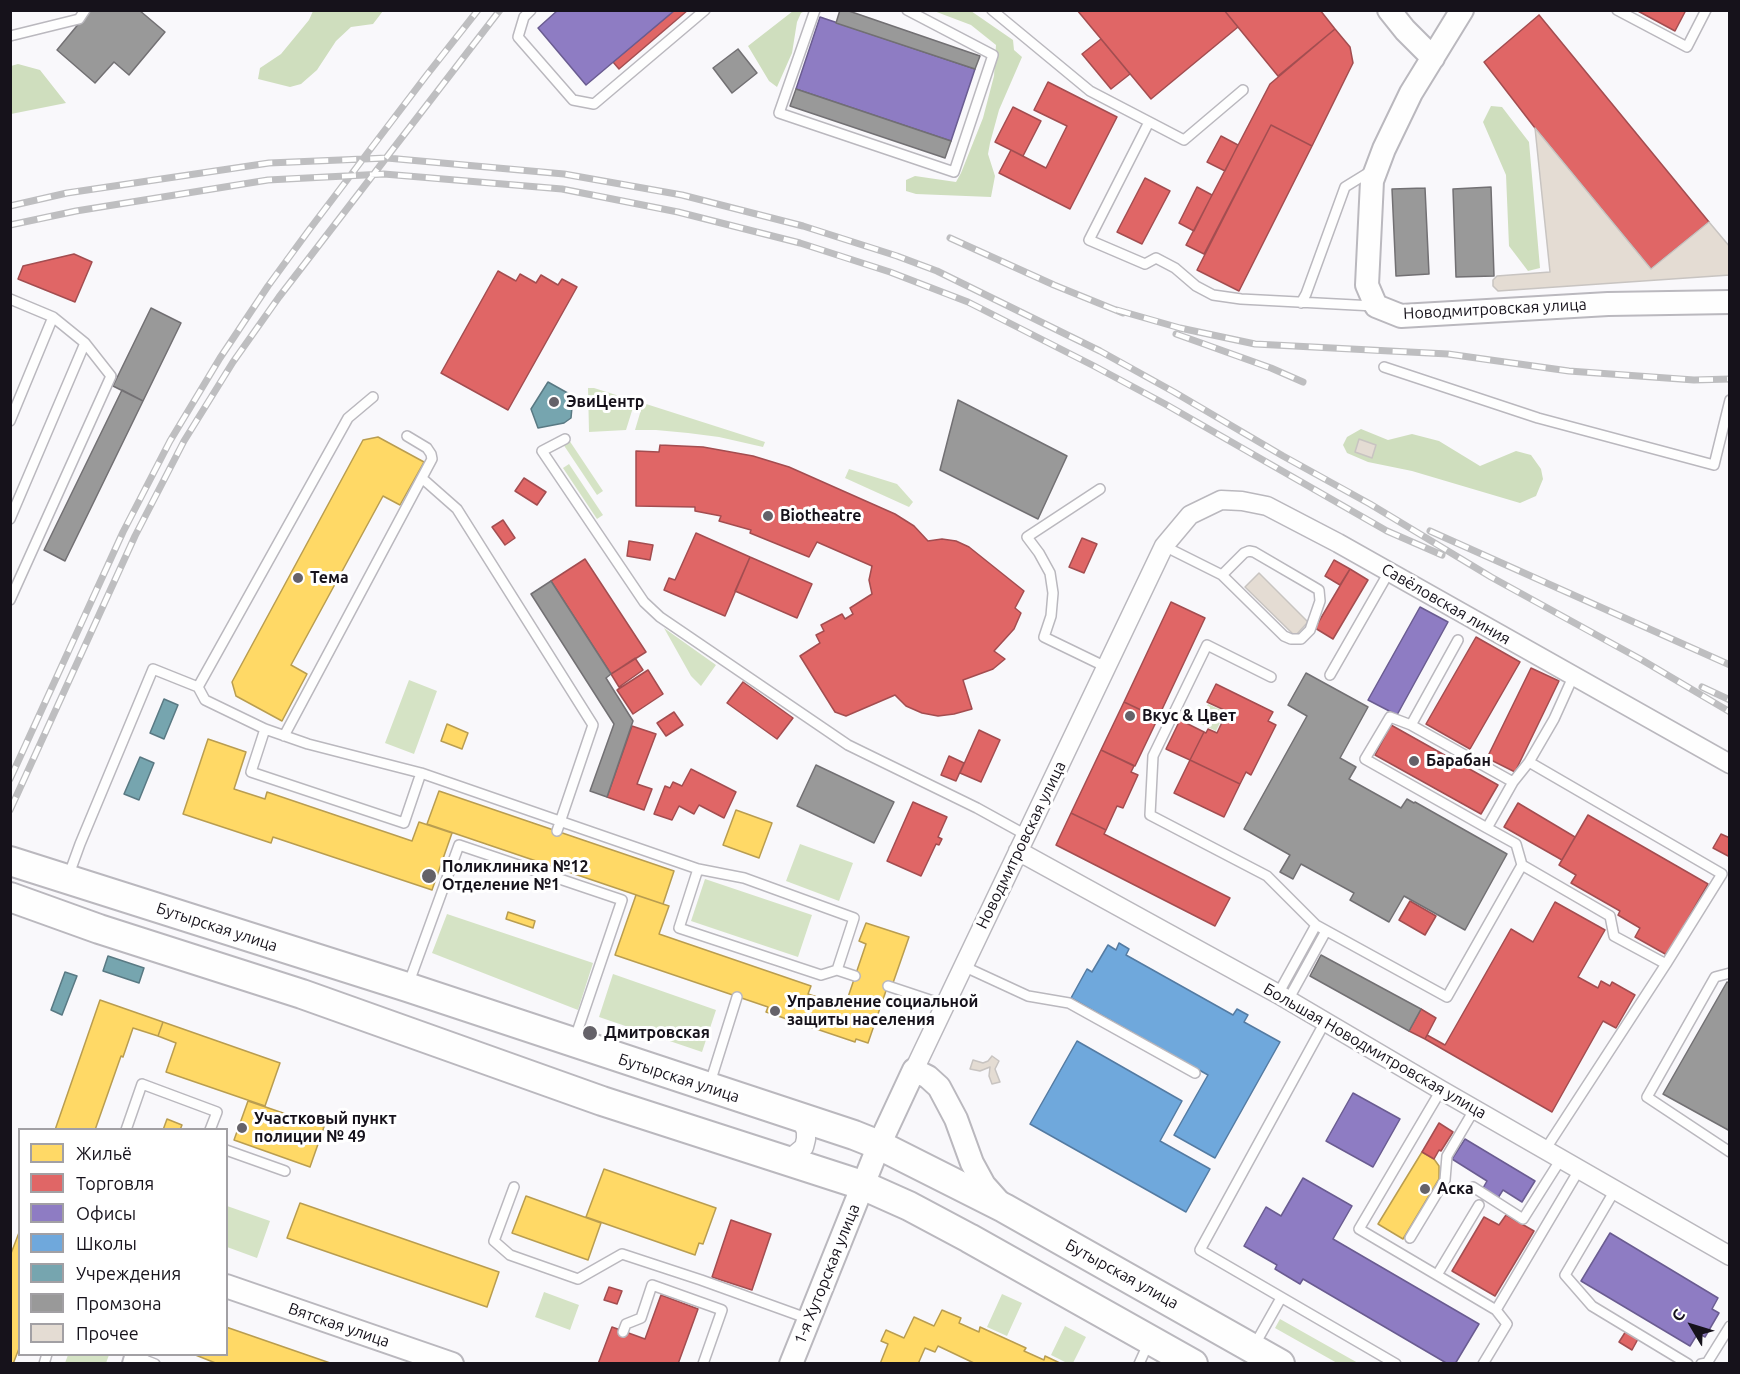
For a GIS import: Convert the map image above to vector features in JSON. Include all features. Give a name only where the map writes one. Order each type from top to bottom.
[{"type":"main road","name":"Бутырская улица","points":[[10,861],[408,987],[879,1145],[1004,1208],[1280,1364]]},
{"type":"main road","points":[[10,897],[302,994],[602,1101],[862,1185],[909,1206],[969,1238],[1164,1356]]},
{"type":"street","points":[[1389,10],[1433,58]]},
{"type":"street","points":[[1376,306],[1367,285],[1372,181],[1411,93],[1462,10]]},
{"type":"street","name":"Новодмитровская улица","points":[[1376,306],[1401,316],[1608,304],[1730,302]]},
{"type":"street","name":"Савёловская линия","points":[[1164,546],[1190,515],[1221,500],[1267,506],[1730,764]]},
{"type":"street","name":"Новодмитровская улица","points":[[879,1145],[1164,546]]},
{"type":"street","name":"Большая Новодмитровская улица","points":[[1022,843],[1474,1110],[1730,1256]]},
{"type":"street","points":[[914,1070],[928,1077],[939,1087],[956,1119],[984,1185],[1004,1208]]},
{"type":"street","points":[[776,1157],[792,1156],[804,1146],[806,1131],[798,1118],[791,1114]]},
{"type":"street","name":"1-я Хуторская улица","points":[[791,1364],[879,1145]]},
{"type":"street","name":"Вятская улица","points":[[228,1287],[452,1364]]},
{"type":"lane","points":[[10,36],[79,18],[85,10]]},
{"type":"lane","points":[[531,10],[524,17],[518,38],[573,100],[594,104],[705,10]]},
{"type":"lane","points":[[814,10],[779,113],[954,172],[993,55],[907,10]]},
{"type":"lane","points":[[992,10],[1090,92],[1184,140],[1243,90]]},
{"type":"lane","points":[[1617,10],[1687,47],[1706,10]]},
{"type":"lane","points":[[1149,122],[1089,240],[1145,264],[1156,258],[1175,268],[1196,286],[1213,295],[1241,299],[1376,306]]},
{"type":"lane","points":[[1301,303],[1345,188],[1378,166]]},
{"type":"lane","points":[[10,299],[53,317],[85,343],[111,376],[10,600]]},
{"type":"lane","points":[[10,421],[53,317]]},
{"type":"lane","points":[[10,519],[85,343]]},
{"type":"lane","points":[[1384,367],[1539,418],[1714,465],[1730,400]]},
{"type":"lane","points":[[198,687],[348,418],[373,397]]},
{"type":"lane","points":[[284,736],[432,459],[432,454],[427,448],[407,436]]},
{"type":"lane","points":[[564,439],[542,451],[644,602],[660,617],[848,745],[977,808],[1022,843]]},
{"type":"lane","points":[[423,479],[457,509],[593,725],[557,831]]},
{"type":"lane","points":[[1100,489],[1027,537],[1050,573],[1053,593],[1051,616],[1044,637],[1106,667]]},
{"type":"lane","points":[[1164,546],[1222,574],[1284,636],[1301,639],[1310,630],[1320,601],[1319,590],[1254,552],[1248,551],[1222,574]]},
{"type":"lane","points":[[1330,675],[1389,572]]},
{"type":"lane","points":[[1411,724],[1458,640]]},
{"type":"lane","points":[[1271,677],[1207,645],[1153,756],[1150,814],[1267,876],[1316,925],[1447,997],[1522,865]]},
{"type":"lane","points":[[67,880],[153,669],[198,687],[205,700],[284,736],[421,773],[698,869],[744,878],[854,918],[837,970]]},
{"type":"lane","points":[[1487,828],[1554,719],[1573,677]]},
{"type":"lane","points":[[1514,782],[1411,724],[1390,717],[1365,759],[1516,844],[1522,865],[1610,916],[1614,936],[1666,964]]},
{"type":"lane","points":[[265,729],[250,772],[404,823],[421,773]]},
{"type":"lane","points":[[1473,1187],[1523,1219],[1553,1155],[1722,874],[1529,762]]},
{"type":"lane","points":[[408,987],[459,845],[544,869],[622,900],[573,1043]]},
{"type":"lane","points":[[698,869],[679,928],[821,975],[837,970],[855,976]]},
{"type":"lane","points":[[1283,997],[1316,925]]},
{"type":"lane","points":[[1283,997],[1326,931]]},
{"type":"lane","points":[[748,964],[751,953]]},
{"type":"lane","points":[[963,966],[1028,996],[1070,1003],[1195,1073]]},
{"type":"lane","points":[[1730,973],[1715,977],[1647,1097],[1730,1152]]},
{"type":"lane","points":[[888,986],[945,1005]]},
{"type":"lane","points":[[708,1088],[737,997]]},
{"type":"lane","points":[[1325,1022],[1200,1250],[1396,1364]]},
{"type":"lane","points":[[127,1128],[142,1084],[217,1112],[211,1128]]},
{"type":"lane","points":[[1441,1090],[1359,1230],[1496,1310],[1507,1324],[1483,1364]]},
{"type":"lane","points":[[1410,1238],[1445,1180],[1447,1156],[1474,1110]]},
{"type":"lane","points":[[228,1151],[285,1171]]},
{"type":"lane","points":[[1496,1310],[1579,1170]]},
{"type":"lane","points":[[514,1187],[494,1241],[510,1255],[578,1279],[622,1254],[809,1319]]},
{"type":"lane","points":[[1615,1190],[1565,1275],[1592,1306],[1688,1364]]},
{"type":"lane","points":[[1437,1275],[1479,1205]]},
{"type":"lane","points":[[623,1332],[626,1324],[641,1318],[652,1285],[722,1310],[702,1364]]},
{"type":"lane","points":[[1252,1348],[1281,1298]]},
{"type":"lane","points":[[1701,1364],[1707,1363],[1730,1326]]},
{"type":"green space","points":[[313,11],[383,11],[373,24],[351,27],[336,41],[317,70],[301,84],[290,87],[258,79],[260,68],[281,54],[309,20]]},
{"type":"green space","points":[[793,11],[805,11],[801,13],[797,22],[792,53],[777,87],[769,81],[748,46]]},
{"type":"green space","points":[[934,11],[971,11],[1013,40],[1014,50],[1022,57],[999,110],[990,143],[988,154],[995,176],[991,197],[916,194],[906,191],[906,180],[915,176],[956,182],[983,118],[994,76],[996,45],[971,25]]},
{"type":"green space","points":[[18,64],[40,70],[66,103],[11,114],[11,66]]},
{"type":"green space","points":[[1491,106],[1502,107],[1529,142],[1540,268],[1528,271],[1509,246],[1506,175],[1483,122]]},
{"type":"green space","points":[[588,388],[635,401],[626,430],[589,432]]},
{"type":"green space","points":[[643,403],[765,442],[763,447],[719,437],[635,430]]},
{"type":"green space","points":[[1361,429],[1388,440],[1412,434],[1439,441],[1480,466],[1516,451],[1531,455],[1541,469],[1543,479],[1536,496],[1520,503],[1412,471],[1368,462],[1347,453],[1343,445],[1347,437]]},
{"type":"green space","points":[[569,440],[603,491],[597,495],[563,444]]},
{"type":"green space","points":[[569,464],[603,515],[597,519],[563,468]]},
{"type":"green space","points":[[849,469],[897,484],[913,502],[909,507],[845,478]]},
{"type":"green space","points":[[664,628],[716,665],[701,686],[691,676]]},
{"type":"green space","points":[[409,680],[437,691],[414,754],[385,743]]},
{"type":"green space","points":[[1208,704],[1225,712],[1216,731],[1199,723]]},
{"type":"green space","points":[[800,844],[853,863],[839,901],[786,881]]},
{"type":"green space","points":[[705,879],[812,915],[798,957],[691,921]]},
{"type":"green space","points":[[447,914],[593,963],[578,1010],[432,953]]},
{"type":"green space","points":[[613,974],[716,1010],[702,1052],[599,1017]]},
{"type":"green space","points":[[228,1206],[270,1221],[257,1258],[228,1247]]},
{"type":"green space","points":[[544,1292],[579,1305],[570,1330],[535,1317]]},
{"type":"green space","points":[[1002,1294],[1022,1303],[1007,1336],[987,1327]]},
{"type":"green space","points":[[1280,1319],[1358,1363],[1337,1363],[1275,1328]]},
{"type":"green space","points":[[1065,1326],[1086,1337],[1073,1363],[1067,1363],[1051,1355]]},
{"type":"green space","points":[[68,1356],[109,1356],[106,1363],[65,1363]]},
{"type":"building: Жильё","points":[[378,437],[424,462],[400,505],[383,496],[291,665],[307,674],[282,721],[236,696],[232,682],[363,440]]},
{"type":"building: Жильё","points":[[447,724],[468,733],[462,749],[441,741]]},
{"type":"building: Жильё","points":[[208,739],[246,752],[234,789],[265,799],[267,792],[412,841],[419,822],[452,833],[432,890],[273,837],[271,843],[183,814]]},
{"type":"building: Жильё","points":[[439,791],[674,871],[663,904],[427,824]]},
{"type":"building: Жильё","points":[[736,810],[772,823],[759,858],[723,845]]},
{"type":"building: Жильё","points":[[636,895],[669,906],[659,934],[811,986],[808,994],[845,1006],[866,944],[859,941],[866,923],[909,937],[893,983],[889,982],[868,1043],[856,1039],[855,1042],[766,1012],[768,1007],[615,955]]},
{"type":"building: Жильё","points":[[508,912],[535,921],[533,928],[506,919]]},
{"type":"building: Жильё","points":[[100,1000],[163,1022],[158,1036],[133,1028],[96,1128],[56,1128]]},
{"type":"building: Жильё","points":[[163,1022],[280,1063],[265,1106],[166,1072],[176,1043],[158,1036]]},
{"type":"building: Жильё","points":[[248,1101],[324,1127],[310,1167],[234,1140]]},
{"type":"building: Жильё","points":[[167,1119],[182,1125],[181,1128],[164,1128]]},
{"type":"building: Жильё","points":[[1422,1152],[1434,1159],[1439,1166],[1439,1179],[1403,1239],[1378,1224]]},
{"type":"building: Жильё","points":[[604,1169],[716,1208],[703,1244],[699,1243],[695,1255],[586,1217]]},
{"type":"building: Жильё","points":[[526,1196],[601,1223],[588,1260],[512,1233]]},
{"type":"building: Жильё","points":[[300,1203],[499,1272],[487,1307],[287,1238]]},
{"type":"building: Жильё","points":[[18,1235],[18,1351],[13,1364],[10,1364],[10,1256]]},
{"type":"building: Жильё","points":[[942,1310],[961,1318],[959,1323],[979,1332],[980,1327],[1026,1348],[1024,1351],[1044,1360],[1045,1356],[1062,1364],[976,1364],[938,1346],[935,1352],[925,1348],[918,1364],[880,1364],[888,1344],[881,1341],[886,1330],[904,1338],[914,1317],[934,1326]]},
{"type":"building: Жильё","points":[[228,1328],[333,1364],[218,1364],[198,1356],[228,1356]]},
{"type":"building: Торговля","points":[[675,10],[688,10],[619,69],[613,62]]},
{"type":"building: Торговля","points":[[1077,10],[1224,10],[1238,27],[1151,99]]},
{"type":"building: Торговля","points":[[1224,10],[1320,10],[1335,29],[1278,76]]},
{"type":"building: Торговля","points":[[1636,10],[1686,10],[1675,31]]},
{"type":"building: Торговля","points":[[1539,15],[1709,222],[1651,269],[1484,62]]},
{"type":"building: Торговля","points":[[1335,29],[1350,47],[1353,63],[1312,146],[1271,125],[1204,254],[1186,245],[1270,84]]},
{"type":"building: Торговля","points":[[1101,39],[1130,74],[1111,89],[1082,54]]},
{"type":"building: Торговля","points":[[1048,82],[1117,117],[1070,209],[999,173],[1011,150],[1046,168],[1067,126],[1034,110]]},
{"type":"building: Торговля","points":[[1013,107],[1041,121],[1023,156],[995,142]]},
{"type":"building: Торговля","points":[[1271,125],[1312,146],[1239,291],[1197,270]]},
{"type":"building: Торговля","points":[[1221,136],[1238,145],[1225,171],[1207,162]]},
{"type":"building: Торговля","points":[[1145,178],[1170,191],[1142,244],[1117,232]]},
{"type":"building: Торговля","points":[[1197,187],[1212,195],[1194,231],[1179,223]]},
{"type":"building: Торговля","points":[[74,254],[92,262],[75,302],[18,279],[23,266]]},
{"type":"building: Торговля","points":[[498,271],[516,281],[520,274],[536,283],[541,275],[558,285],[562,279],[577,287],[508,410],[441,373]]},
{"type":"building: Торговля","points":[[660,445],[703,447],[753,456],[789,467],[895,514],[914,526],[928,541],[942,539],[956,541],[969,547],[1024,591],[1015,608],[1021,613],[1014,629],[994,651],[1005,659],[993,669],[963,680],[972,709],[938,716],[922,713],[906,706],[895,695],[846,716],[835,712],[800,656],[820,643],[816,635],[824,631],[821,625],[842,614],[845,619],[853,614],[850,608],[872,594],[869,580],[872,566],[817,542],[809,557],[750,533],[751,530],[719,521],[721,516],[695,511],[695,507],[636,506],[636,451],[659,452]]},
{"type":"building: Торговля","points":[[524,478],[546,492],[537,505],[515,491]]},
{"type":"building: Торговля","points":[[503,520],[515,538],[505,545],[492,527]]},
{"type":"building: Торговля","points":[[696,533],[750,557],[725,616],[664,590],[669,578],[675,580]]},
{"type":"building: Торговля","points":[[1082,538],[1097,544],[1084,573],[1069,567]]},
{"type":"building: Торговля","points":[[629,541],[653,545],[650,560],[627,556]]},
{"type":"building: Торговля","points":[[750,557],[812,584],[797,618],[735,591]]},
{"type":"building: Торговля","points":[[585,559],[646,652],[611,674],[551,581]]},
{"type":"building: Торговля","points":[[1334,560],[1350,569],[1340,585],[1325,576]]},
{"type":"building: Торговля","points":[[1350,569],[1368,580],[1333,639],[1315,628]]},
{"type":"building: Торговля","points":[[1171,602],[1205,618],[1158,718],[1124,702]]},
{"type":"building: Торговля","points":[[1476,637],[1520,662],[1470,749],[1426,724]]},
{"type":"building: Торговля","points":[[635,658],[643,670],[619,687],[611,674]]},
{"type":"building: Торговля","points":[[1531,668],[1559,681],[1515,772],[1487,758]]},
{"type":"building: Торговля","points":[[648,670],[663,694],[633,714],[617,690]]},
{"type":"building: Торговля","points":[[743,682],[793,718],[777,739],[727,703]]},
{"type":"building: Торговля","points":[[1216,684],[1273,712],[1268,721],[1276,725],[1251,775],[1246,772],[1240,784],[1190,760],[1204,732],[1206,733],[1208,729],[1217,733],[1224,718],[1232,722],[1235,715],[1207,702]]},
{"type":"building: Торговля","points":[[1124,702],[1158,718],[1135,766],[1101,750]]},
{"type":"building: Торговля","points":[[674,712],[683,725],[666,736],[657,723]]},
{"type":"building: Торговля","points":[[1180,720],[1204,732],[1190,760],[1166,749]]},
{"type":"building: Торговля","points":[[1391,725],[1498,785],[1481,814],[1375,755]]},
{"type":"building: Торговля","points":[[632,726],[656,734],[637,784],[652,789],[644,810],[607,797]]},
{"type":"building: Торговля","points":[[979,730],[1000,740],[981,782],[960,773]]},
{"type":"building: Торговля","points":[[1101,750],[1134,766],[1131,772],[1138,775],[1123,808],[1117,806],[1106,830],[1071,813]]},
{"type":"building: Торговля","points":[[949,756],[964,763],[956,781],[941,775]]},
{"type":"building: Торговля","points":[[1190,760],[1240,784],[1224,817],[1174,793]]},
{"type":"building: Торговля","points":[[691,769],[736,792],[724,818],[699,805],[694,814],[679,806],[672,820],[654,814],[665,786],[670,788],[673,782],[682,786]]},
{"type":"building: Торговля","points":[[913,802],[947,817],[938,837],[942,839],[939,845],[936,844],[921,876],[887,861]]},
{"type":"building: Торговля","points":[[1518,803],[1575,837],[1562,860],[1504,827]]},
{"type":"building: Торговля","points":[[1071,813],[1106,830],[1104,834],[1230,898],[1215,926],[1056,845]]},
{"type":"building: Торговля","points":[[1588,815],[1708,884],[1667,955],[1635,937],[1640,928],[1618,915],[1620,911],[1571,883],[1576,875],[1559,865]]},
{"type":"building: Торговля","points":[[1721,834],[1730,838],[1730,857],[1713,848]]},
{"type":"building: Торговля","points":[[1410,901],[1436,916],[1425,935],[1399,920]]},
{"type":"building: Торговля","points":[[1555,902],[1605,930],[1578,977],[1598,988],[1601,981],[1610,986],[1612,982],[1635,995],[1616,1028],[1603,1021],[1552,1112],[1425,1039],[1427,1035],[1445,1045],[1511,929],[1533,942]]},
{"type":"building: Торговля","points":[[1421,1009],[1436,1018],[1425,1039],[1409,1031]]},
{"type":"building: Торговля","points":[[1439,1123],[1453,1132],[1434,1159],[1422,1152]]},
{"type":"building: Торговля","points":[[1506,1215],[1534,1231],[1495,1296],[1452,1271],[1484,1217],[1499,1225]]},
{"type":"building: Торговля","points":[[731,1220],[771,1234],[752,1290],[712,1277]]},
{"type":"building: Торговля","points":[[609,1287],[622,1291],[617,1304],[604,1300]]},
{"type":"building: Торговля","points":[[661,1295],[698,1309],[678,1364],[598,1364],[612,1327],[645,1339]]},
{"type":"building: Торговля","points":[[1626,1331],[1638,1339],[1632,1350],[1619,1342]]},
{"type":"building: Офисы","points":[[558,10],[675,10],[586,85],[538,28]]},
{"type":"building: Офисы","points":[[820,17],[975,69],[951,141],[796,89]]},
{"type":"building: Офисы","points":[[1420,607],[1448,622],[1397,715],[1368,700]]},
{"type":"building: Офисы","points":[[1353,1093],[1400,1119],[1373,1167],[1326,1141]]},
{"type":"building: Офисы","points":[[1465,1139],[1535,1181],[1522,1202],[1503,1190],[1498,1198],[1483,1188],[1487,1181],[1452,1159]]},
{"type":"building: Офисы","points":[[1303,1178],[1352,1206],[1333,1239],[1479,1324],[1455,1364],[1448,1364],[1303,1279],[1300,1284],[1275,1269],[1277,1265],[1244,1246],[1266,1207],[1281,1216]]},
{"type":"building: Офисы","points":[[1610,1233],[1718,1298],[1712,1309],[1719,1313],[1705,1337],[1698,1333],[1690,1346],[1581,1281]]},
{"type":"building: Школы","points":[[1119,943],[1129,949],[1126,955],[1233,1015],[1237,1009],[1248,1015],[1244,1022],[1280,1042],[1215,1158],[1174,1135],[1208,1075],[1071,998],[1087,969],[1092,972],[1108,945],[1116,950]]},
{"type":"building: Школы","points":[[1077,1041],[1182,1101],[1160,1141],[1210,1169],[1186,1212],[1030,1124]]},
{"type":"building: Учреждения","name":"ЭвиЦентр","points":[[548,382],[573,396],[571,418],[564,423],[538,428],[531,409]]},
{"type":"building: Учреждения","points":[[164,699],[178,705],[164,739],[150,733]]},
{"type":"building: Учреждения","points":[[140,757],[154,763],[139,800],[124,794]]},
{"type":"building: Учреждения","points":[[108,956],[144,968],[139,983],[103,971]]},
{"type":"building: Учреждения","points":[[65,972],[77,976],[62,1015],[51,1010]]},
{"type":"building: Промзона","points":[[90,10],[139,10],[165,32],[129,75],[114,62],[95,83],[57,50]]},
{"type":"building: Промзона","points":[[840,10],[846,10],[980,56],[975,69],[836,23]]},
{"type":"building: Промзона","points":[[738,49],[757,73],[732,93],[713,68]]},
{"type":"building: Промзона","points":[[796,89],[951,141],[945,158],[790,106]]},
{"type":"building: Промзона","points":[[1491,187],[1494,276],[1456,277],[1453,189]]},
{"type":"building: Промзона","points":[[1425,188],[1429,274],[1396,276],[1392,189]]},
{"type":"building: Промзона","points":[[151,308],[181,323],[143,401],[113,386]]},
{"type":"building: Промзона","points":[[122,390],[143,401],[65,561],[44,550]]},
{"type":"building: Промзона","points":[[958,400],[1067,456],[1038,519],[940,470]]},
{"type":"building: Промзона","points":[[551,581],[611,674],[606,678],[633,721],[607,797],[590,791],[614,724],[531,594]]},
{"type":"building: Промзона","points":[[1306,673],[1368,707],[1340,758],[1356,767],[1349,779],[1401,808],[1407,799],[1415,802],[1507,854],[1465,930],[1404,896],[1389,922],[1350,900],[1354,893],[1301,864],[1293,879],[1280,872],[1290,855],[1244,829],[1307,716],[1288,705]]},
{"type":"building: Промзона","points":[[816,765],[894,802],[874,843],[797,806]]},
{"type":"building: Промзона","points":[[1321,955],[1421,1009],[1409,1031],[1310,976]]},
{"type":"building: Промзона","points":[[1727,982],[1730,983],[1730,1131],[1663,1094]]},
{"type":"building: Прочее","points":[[1535,128],[1651,269],[1709,222],[1730,247],[1730,275],[1498,291],[1493,286],[1493,280],[1497,276],[1550,272]]},
{"type":"building: Прочее","points":[[1359,439],[1376,445],[1372,458],[1355,452]]},
{"type":"building: Прочее","points":[[1259,573],[1308,622],[1295,636],[1245,587]]},
{"type":"building: Прочее","points":[[992,1056],[999,1061],[995,1069],[1000,1082],[992,1084],[989,1076],[990,1067],[980,1071],[970,1069],[973,1060],[983,1063]]},
{"type":"railway","points":[[10,779],[123,532],[170,441],[220,358],[309,230],[478,10]]},
{"type":"railway","points":[[10,810],[135,536],[184,441],[233,362],[279,297],[500,10]]},
{"type":"railway","points":[[10,206],[67,193],[269,163],[387,158],[564,174],[682,195],[803,226],[937,271],[1100,351],[1730,712]]},
{"type":"railway","points":[[10,225],[76,211],[268,180],[384,174],[562,189],[678,212],[800,243],[890,272],[968,302],[1165,404],[1387,531],[1442,555]]},
{"type":"railway","points":[[950,238],[1123,313]]},
{"type":"railway","points":[[1117,310],[1180,328],[1255,344],[1448,354],[1569,371],[1694,380],[1730,379]]},
{"type":"railway","points":[[1176,334],[1303,382]]},
{"type":"railway","points":[[1430,531],[1730,665]]},
{"type":"railway","points":[[1702,687],[1730,700]]},
{"type":"place","name":"ЭвиЦентр","points":[[554,402]]},
{"type":"place","name":"Biotheatre","points":[[768,516]]},
{"type":"place","name":"Тема","points":[[298,578]]},
{"type":"place","name":"Вкус & Цвет","points":[[1130,716]]},
{"type":"place","name":"Барабан","points":[[1414,761]]},
{"type":"place","name":"Поликлиника №12 Отделение №1","points":[[429,876]]},
{"type":"place","name":"Управление социальной защиты населения","points":[[775,1011]]},
{"type":"place","name":"Дмитровская","points":[[590,1033]]},
{"type":"place","name":"Участковый пункт полиции № 49","points":[[242,1128]]},
{"type":"place","name":"Аска","points":[[1425,1189]]}]
